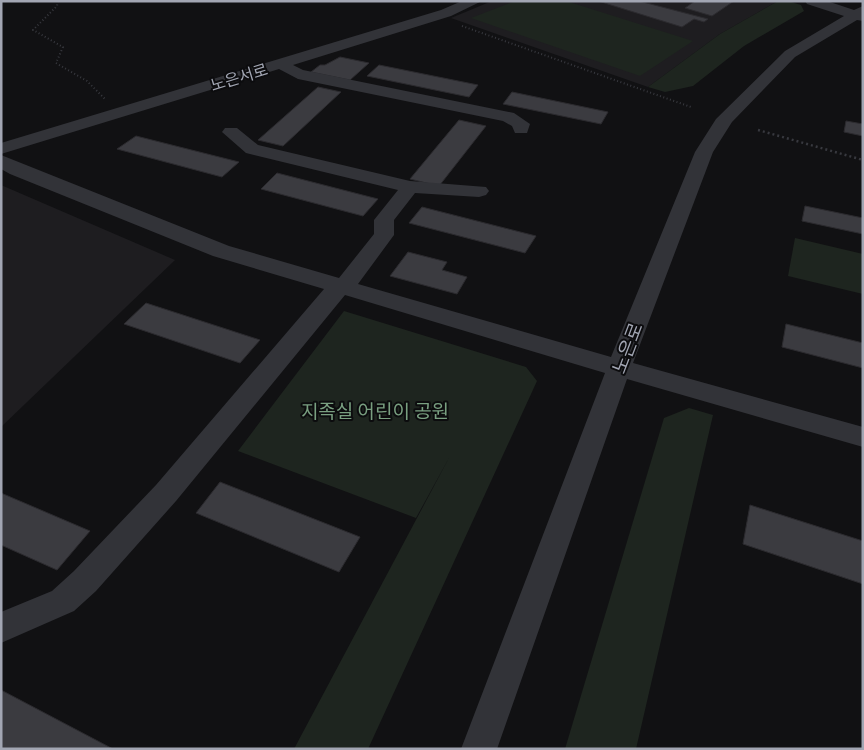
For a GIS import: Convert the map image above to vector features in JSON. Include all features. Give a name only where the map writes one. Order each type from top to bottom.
[{"type":"street","name":"노은서로","points":[[1,149],[446,13],[475,1]]},
{"type":"street","points":[[812,1],[860,14]]},
{"type":"street","name":"노은로","points":[[479,749],[619,368],[704,152],[725,119],[790,54],[860,14]]},
{"type":"street","points":[[281,64],[298,74],[508,117],[517,120],[521,124],[521,129]]},
{"type":"street","points":[[231,132],[252,149],[410,187],[479,190]]},
{"type":"street","points":[[1,161],[17,170],[221,251],[619,368],[863,437]]},
{"type":"street","points":[[1,628],[63,601],[85,581],[166,493],[384,235],[384,220],[410,187]]},
{"type":"path","points":[[58,1],[57,6],[32,30],[63,47],[56,63],[87,81],[104,98],[116,114]]},
{"type":"path","points":[[454,23],[691,107]]},
{"type":"path","points":[[758,130],[863,160]]},
{"type":"shaded area","points":[[492,1],[778,1],[720,34],[648,87],[451,18]]},
{"type":"shaded area","points":[[1,185],[175,260],[1,427]]},
{"type":"green space","points":[[515,1],[566,1],[693,41],[640,76],[471,18]]},
{"type":"green space","points":[[778,1],[788,1],[801,5],[804,11],[744,46],[693,86],[665,92],[648,87],[720,34]]},
{"type":"green space","points":[[795,238],[863,254],[863,294],[788,276]]},
{"type":"green space","name":"지족실 어린이 공원","points":[[344,311],[526,367],[537,381],[368,749],[294,749],[450,456],[416,518],[238,451]]},
{"type":"green space","points":[[689,408],[713,415],[636,749],[565,749],[664,418]]},
{"type":"building","points":[[598,1],[639,1],[708,19],[704,22],[694,19],[682,27]]},
{"type":"building","points":[[695,1],[734,1],[712,16],[685,8]]},
{"type":"building","points":[[340,57],[369,63],[350,80],[311,72],[320,65],[325,65]]},
{"type":"building","points":[[379,65],[478,85],[469,97],[367,76]]},
{"type":"building","points":[[318,87],[341,92],[283,146],[258,140]]},
{"type":"building","points":[[512,92],[608,112],[601,124],[503,104]]},
{"type":"building","points":[[459,120],[486,126],[439,186],[410,179]]},
{"type":"building","points":[[846,121],[863,124],[863,136],[844,132]]},
{"type":"building","points":[[136,136],[239,162],[222,177],[117,149]]},
{"type":"building","points":[[277,173],[378,199],[363,216],[261,189]]},
{"type":"building","points":[[805,206],[863,218],[863,234],[802,221]]},
{"type":"building","points":[[422,207],[536,236],[525,253],[409,223]]},
{"type":"building","points":[[408,252],[447,262],[442,270],[467,277],[457,294],[390,276]]},
{"type":"building","points":[[146,303],[260,340],[240,363],[124,324]]},
{"type":"building","points":[[786,324],[863,343],[863,368],[782,347]]},
{"type":"building","points":[[220,482],[360,537],[339,572],[196,513]]},
{"type":"building","points":[[1,493],[90,531],[57,570],[1,545]]},
{"type":"building","points":[[750,505],[863,541],[863,584],[743,544]]},
{"type":"building","points":[[1,690],[113,749],[1,749]]}]
